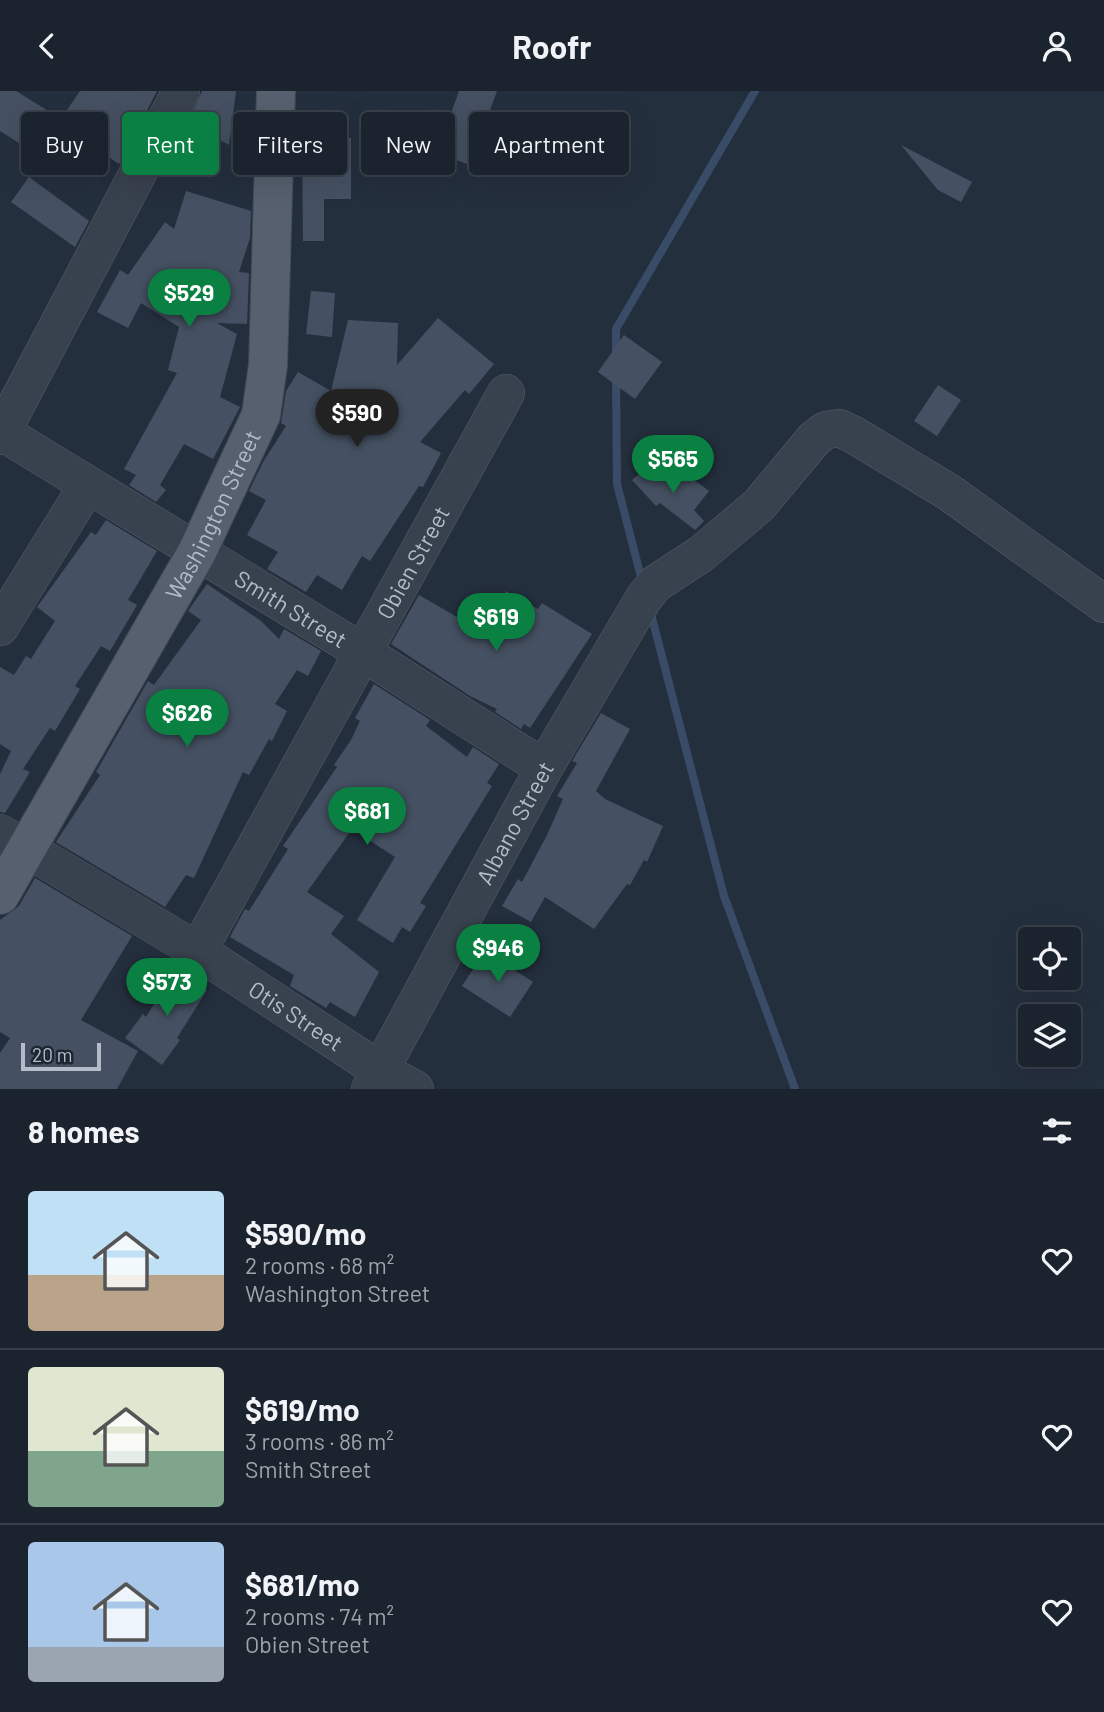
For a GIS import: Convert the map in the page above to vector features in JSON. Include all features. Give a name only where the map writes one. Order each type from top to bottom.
[{"type":"main road","name":"Washington Street","points":[[0,895],[13,841],[197,552],[261,415],[268,365],[276,91]]},
{"type":"street","points":[[1,433],[181,91]]},
{"type":"street","name":"Obien Street","points":[[198,951],[506,393]]},
{"type":"street","name":"Albano Street","points":[[376,1080],[544,768],[644,599],[656,584],[701,554],[759,505],[814,439],[826,430],[839,428],[950,493],[1104,604]]},
{"type":"street","name":"Smith Street","points":[[1,433],[364,653],[544,768]]},
{"type":"street","points":[[0,627],[87,487]]},
{"type":"street","name":"Otis Street","points":[[13,841],[198,951],[376,1080],[415,1089]]},
{"type":"building","points":[[0,91],[16,91],[50,112],[21,112],[21,144],[0,131]]},
{"type":"building","points":[[80,91],[157,91],[146,112],[122,112],[122,158],[119,164],[108,157],[108,112],[66,112]]},
{"type":"building","points":[[202,91],[236,91],[229,145],[219,139],[219,112],[193,112]]},
{"type":"building","points":[[459,91],[497,91],[489,112],[469,112],[469,165],[455,160],[455,112],[452,112]]},
{"type":"building","points":[[347,138],[351,138],[351,199],[324,199],[324,241],[303,241],[302,175],[347,175]]},
{"type":"building","points":[[901,145],[972,182],[961,202],[938,190]]},
{"type":"building","points":[[29,177],[89,221],[75,247],[11,202]]},
{"type":"building","points":[[186,191],[251,211],[250,238],[239,272],[249,273],[247,324],[217,323],[237,334],[220,397],[240,407],[213,459],[184,444],[160,485],[166,490],[156,502],[129,485],[136,475],[124,469],[177,373],[168,370],[179,327],[141,303],[128,328],[97,312],[120,270],[128,275],[165,222],[174,229]]},
{"type":"building","points":[[311,291],[335,293],[332,337],[306,334]]},
{"type":"building","points":[[438,318],[494,364],[469,394],[465,390],[420,442],[441,453],[423,487],[419,486],[370,561],[362,556],[342,590],[317,575],[306,592],[267,569],[278,552],[247,535],[266,500],[249,491],[263,462],[286,426],[281,423],[286,391],[298,372],[331,391],[348,320],[398,323],[397,365]]},
{"type":"building","points":[[624,335],[662,362],[635,399],[598,372]]},
{"type":"building","points":[[938,385],[961,400],[937,436],[914,421]]},
{"type":"building","points":[[650,464],[673,488],[685,473],[709,491],[694,510],[704,521],[695,530],[660,503],[656,506],[632,480]]},
{"type":"building","points":[[106,520],[157,551],[128,600],[137,605],[110,651],[101,646],[75,686],[80,689],[55,731],[50,728],[23,769],[30,772],[5,813],[0,812],[0,774],[11,751],[0,744],[0,667],[14,675],[26,656],[31,659],[55,621],[37,607],[91,532],[96,535]]},
{"type":"building","points":[[207,584],[261,621],[279,639],[284,629],[321,651],[308,676],[297,670],[275,704],[287,711],[272,741],[269,739],[249,775],[243,772],[194,878],[186,875],[165,907],[56,842],[100,775],[96,772],[148,681],[154,685],[201,620],[188,611]]},
{"type":"building","points":[[506,591],[538,609],[542,603],[592,634],[530,728],[524,724],[521,729],[495,712],[497,709],[470,696],[391,644],[419,595],[457,617],[459,614],[485,627]]},
{"type":"building","points":[[374,684],[430,720],[426,726],[467,757],[473,747],[499,764],[487,783],[492,786],[420,903],[426,906],[410,932],[402,927],[393,943],[357,920],[395,857],[352,829],[307,892],[344,916],[331,934],[379,972],[355,1017],[330,1002],[326,1008],[290,986],[294,975],[230,937],[245,909],[249,911],[288,849],[283,846],[337,767],[334,765],[351,740],[360,721],[355,718]]},
{"type":"building","points":[[601,713],[630,729],[596,791],[605,799],[663,826],[647,862],[644,860],[630,885],[627,884],[594,929],[545,897],[531,922],[502,906],[518,879],[522,882],[547,835],[563,799],[557,796],[577,763],[572,761]]},
{"type":"building","points":[[35,878],[132,936],[81,1020],[138,1051],[117,1089],[0,1089],[0,1053],[10,1038],[0,1032],[0,920],[19,906]]},
{"type":"building","points":[[485,951],[533,982],[510,1017],[462,986]]},
{"type":"building","points":[[174,971],[207,990],[177,1038],[180,1040],[162,1065],[125,1038],[143,1014],[146,1017]]},
{"type":"waterway","points":[[616,356],[616,329],[755,91]]},
{"type":"waterway","points":[[616,376],[617,484],[642,581]]},
{"type":"waterway","points":[[650,610],[724,896],[795,1089]]}]
